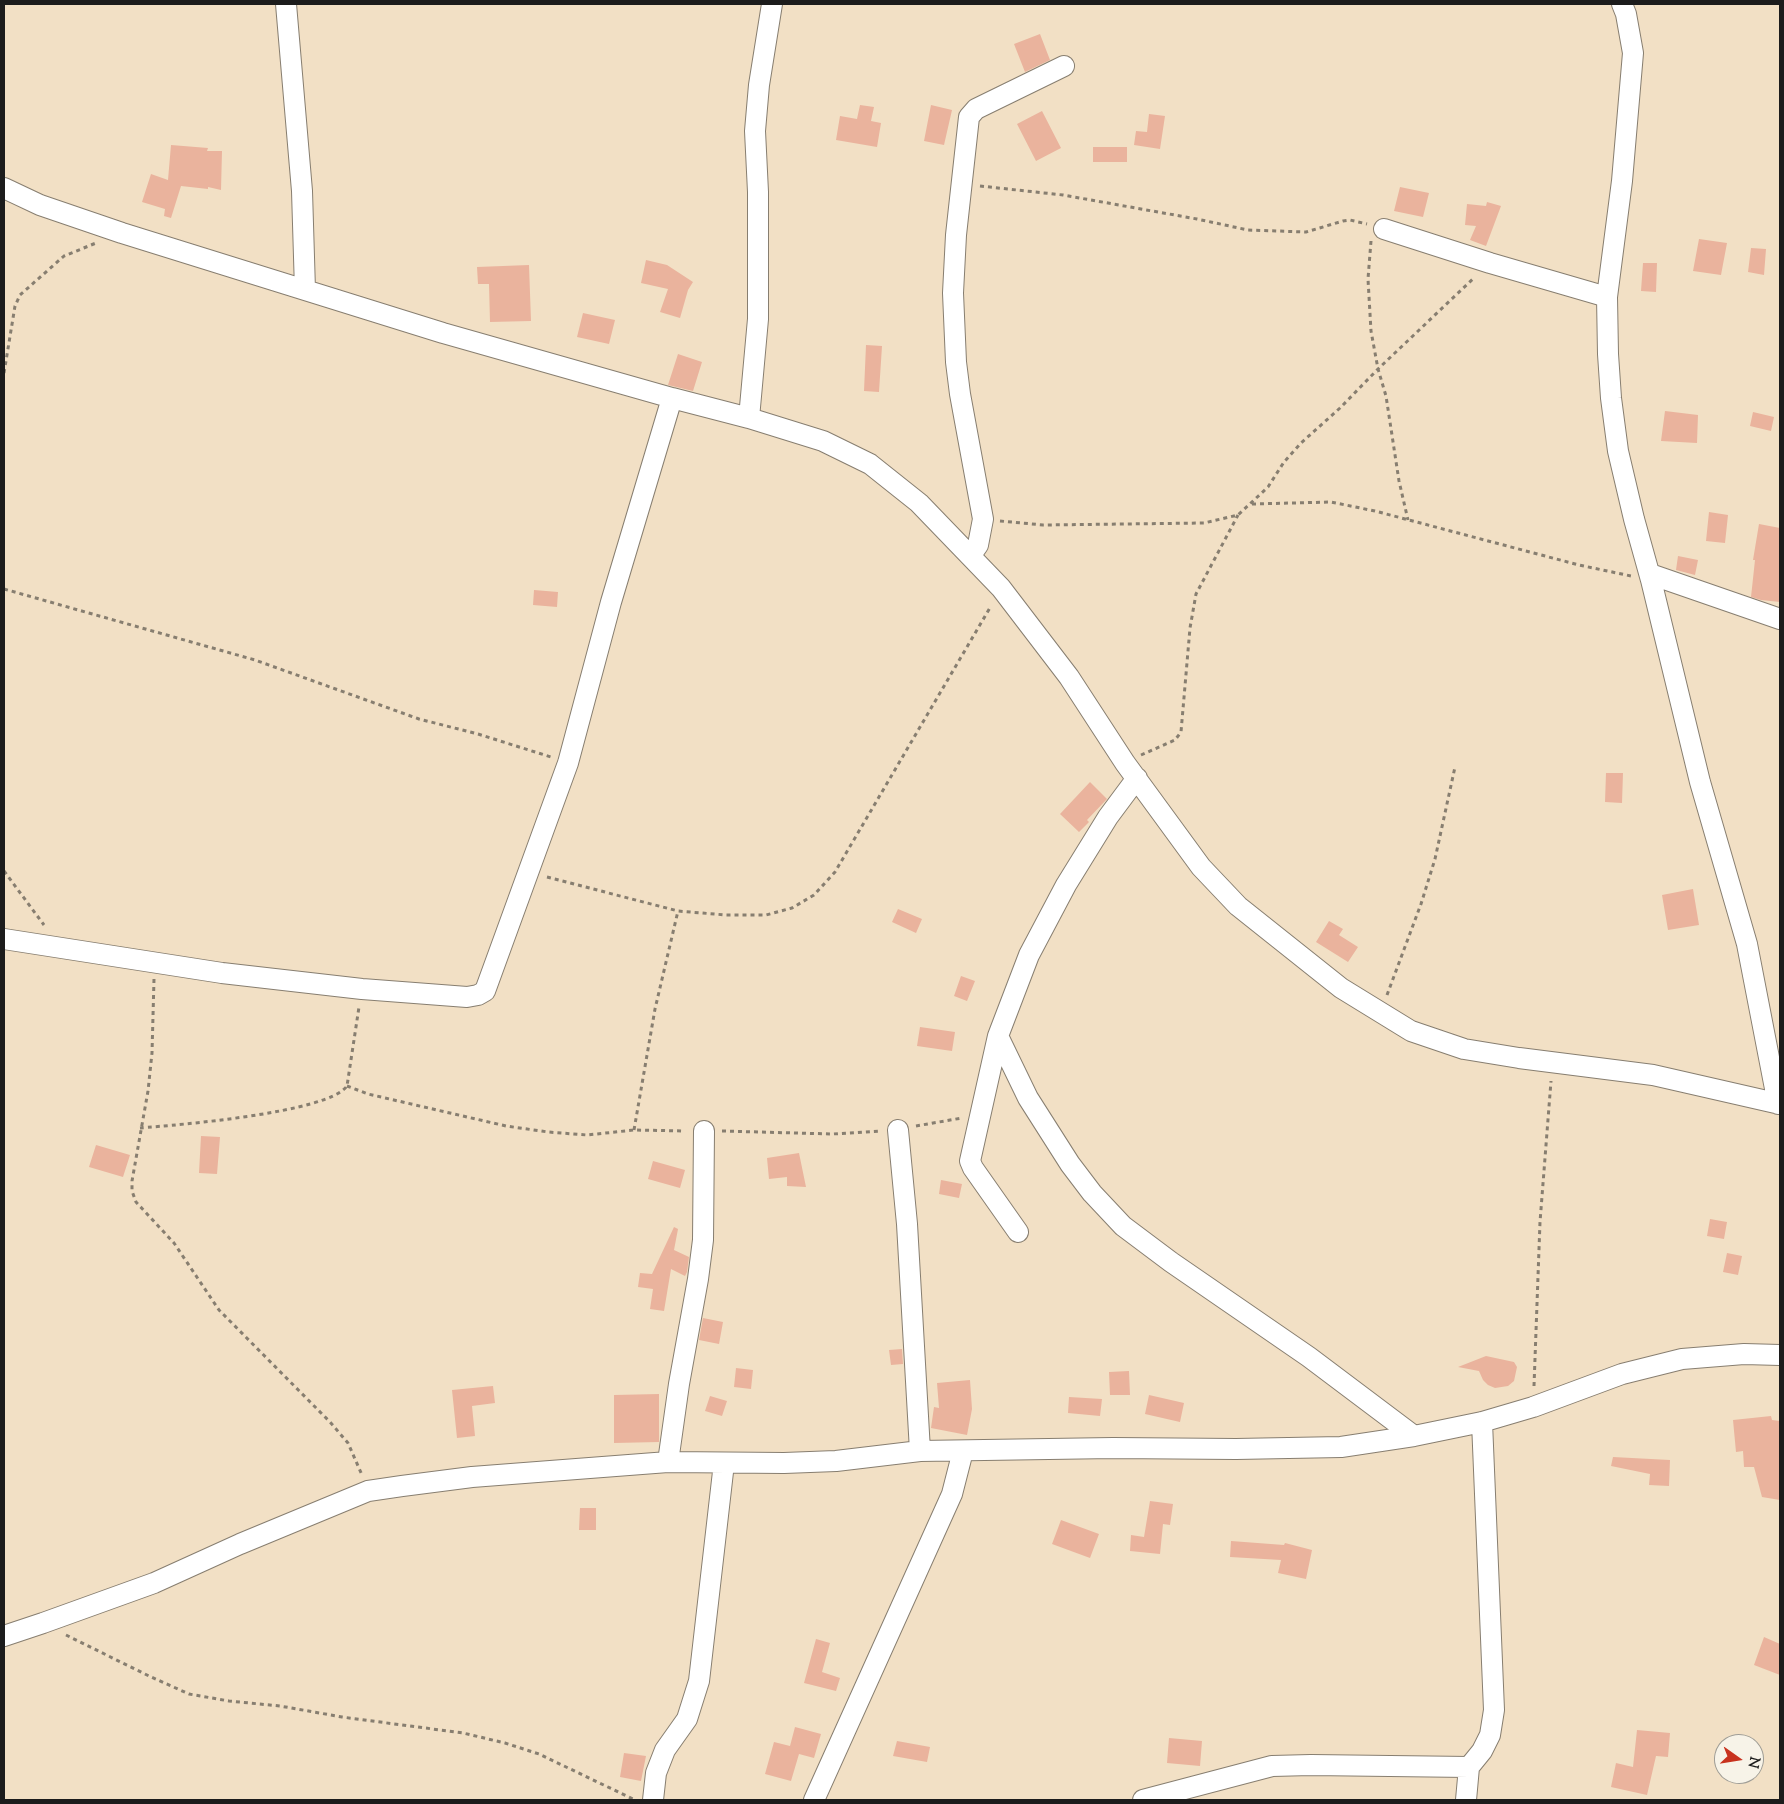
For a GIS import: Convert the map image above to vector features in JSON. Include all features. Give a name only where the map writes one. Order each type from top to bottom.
[{"type":"street","points":[[286,4],[302,191],[305,290]]},
{"type":"street","points":[[749,418],[758,319],[758,192],[755,131],[759,85],[772,4]]},
{"type":"street","points":[[4,188],[40,205],[122,233],[443,333],[749,418],[823,441],[870,464],[919,503],[1001,588],[1069,677],[1131,771],[1201,867],[1238,906],[1341,988],[1411,1031],[1464,1049],[1653,1075],[1779,1104],[1746,944],[1700,782],[1651,577],[1634,519],[1618,451],[1611,398],[1607,297],[1622,181],[1633,53],[1626,14],[1622,4]]},
{"type":"street","points":[[971,555],[978,546],[983,519],[960,394],[956,362],[953,294],[956,235],[969,117],[976,109],[1064,66]]},
{"type":"street","points":[[1378,227],[1490,263],[1607,297]]},
{"type":"street","points":[[4,939],[155,964],[362,989],[467,997],[478,996],[485,991],[568,762],[611,602],[672,398]]},
{"type":"street","points":[[1651,577],[1780,618]]},
{"type":"street","points":[[1018,1232],[970,1161],[998,1036],[1030,955],[1066,885],[1108,817],[1131,771]]},
{"type":"street","points":[[998,1036],[1028,1098],[1070,1164],[1092,1193],[1123,1226],[1171,1262],[1309,1357],[1414,1436]]},
{"type":"street","points":[[898,1130],[907,1224],[920,1451]]},
{"type":"street","points":[[668,1462],[703,1240],[704,1131]]},
{"type":"street","points":[[4,1636],[43,1624],[154,1583],[240,1544],[368,1491],[472,1478],[668,1462],[836,1461],[920,1451],[1341,1447],[1414,1436],[1482,1422],[1534,1407],[1622,1374],[1682,1359],[1744,1354],[1780,1355]]},
{"type":"street","points":[[1466,1800],[1469,1767],[1482,1751],[1490,1735],[1494,1710],[1482,1422]]},
{"type":"street","points":[[814,1800],[952,1494],[963,1451]]},
{"type":"street","points":[[653,1800],[656,1773],[665,1750],[687,1719],[699,1681],[724,1463]]},
{"type":"street","points":[[1143,1800],[1272,1766],[1469,1767]]},
{"type":"path","points":[[962,184],[1063,195],[1248,230],[1306,232],[1335,222],[1350,220],[1378,227],[1368,279],[1371,331],[1378,369],[1386,396],[1399,481],[1408,520]]},
{"type":"path","points":[[4,373],[15,306],[20,295],[64,256],[122,233]]},
{"type":"path","points":[[1131,771],[1146,752],[1175,740],[1179,736],[1182,724],[1190,628],[1196,594],[1238,515],[1268,487],[1284,462],[1301,443],[1340,408],[1378,369],[1490,263]]},
{"type":"path","points":[[1251,504],[1331,502],[1408,520],[1497,545],[1651,577]]},
{"type":"path","points":[[983,519],[1043,525],[1204,523],[1238,515]]},
{"type":"path","points":[[529,872],[678,911],[726,915],[766,915],[792,908],[814,895],[835,872],[1001,588]]},
{"type":"path","points":[[4,590],[255,660],[419,719],[478,734],[568,762]]},
{"type":"path","points":[[1381,1012],[1426,886],[1455,767]]},
{"type":"path","points":[[4,872],[41,921],[53,946]]},
{"type":"path","points":[[634,1130],[654,1009],[678,911]]},
{"type":"path","points":[[155,964],[152,1053],[148,1091],[132,1180],[132,1191],[136,1202],[174,1243],[220,1310],[330,1422],[348,1443],[368,1491]]},
{"type":"path","points":[[140,1128],[242,1118],[306,1105],[334,1096],[347,1086],[362,989]]},
{"type":"path","points":[[1534,1407],[1540,1222],[1552,1062]]},
{"type":"path","points":[[347,1086],[368,1094],[506,1126],[548,1132],[587,1134],[634,1130],[832,1134],[898,1130],[980,1115]]},
{"type":"path","points":[[43,1624],[189,1694],[463,1733],[505,1743],[538,1754],[636,1800]]},
{"type":"building","points":[[1040,34],[1050,60],[1025,72],[1014,44]]},
{"type":"building","points":[[860,105],[874,107],[871,121],[881,123],[877,147],[836,140],[840,116],[857,119]]},
{"type":"building","points":[[931,105],[952,110],[944,145],[924,141]]},
{"type":"building","points":[[1042,111],[1061,148],[1036,161],[1017,124]]},
{"type":"building","points":[[1149,114],[1165,116],[1160,149],[1134,145],[1136,131],[1147,132]]},
{"type":"building","points":[[171,145],[208,148],[207,151],[222,151],[221,190],[208,187],[208,189],[181,186],[171,218],[164,216],[165,209],[142,202],[151,174],[168,180]]},
{"type":"building","points":[[1093,147],[1127,147],[1127,162],[1093,162]]},
{"type":"building","points":[[1400,187],[1429,193],[1423,217],[1394,211]]},
{"type":"building","points":[[1487,202],[1501,206],[1486,246],[1470,240],[1476,226],[1465,225],[1467,204],[1486,206]]},
{"type":"building","points":[[1699,239],[1727,243],[1721,275],[1693,271]]},
{"type":"building","points":[[1751,248],[1766,249],[1764,275],[1748,272]]},
{"type":"building","points":[[646,260],[667,265],[693,282],[688,290],[680,318],[660,312],[668,289],[641,283]]},
{"type":"building","points":[[1643,263],[1657,263],[1656,292],[1641,291]]},
{"type":"building","points":[[529,265],[531,321],[490,322],[489,284],[478,284],[477,267]]},
{"type":"building","points":[[583,313],[615,320],[609,344],[577,337]]},
{"type":"building","points":[[866,345],[882,346],[879,392],[864,391]]},
{"type":"building","points":[[678,354],[702,362],[693,391],[668,385]]},
{"type":"building","points":[[1665,411],[1698,415],[1697,443],[1661,441]]},
{"type":"building","points":[[1753,412],[1774,417],[1771,431],[1750,426]]},
{"type":"building","points":[[1709,512],[1728,515],[1725,543],[1706,541]]},
{"type":"building","points":[[1759,524],[1780,528],[1780,602],[1751,597],[1755,560],[1753,560]]},
{"type":"building","points":[[1678,556],[1698,560],[1695,575],[1676,570]]},
{"type":"building","points":[[534,590],[558,592],[557,607],[533,605]]},
{"type":"building","points":[[1606,773],[1623,773],[1622,803],[1605,802]]},
{"type":"building","points":[[1090,782],[1107,799],[1087,820],[1089,822],[1079,832],[1060,814]]},
{"type":"building","points":[[1693,889],[1699,925],[1668,930],[1662,895]]},
{"type":"building","points":[[898,909],[922,919],[916,933],[892,922]]},
{"type":"building","points":[[1329,921],[1343,929],[1339,935],[1358,947],[1348,962],[1316,942]]},
{"type":"building","points":[[961,976],[975,981],[967,1001],[954,996]]},
{"type":"building","points":[[920,1027],[955,1032],[952,1051],[917,1046]]},
{"type":"building","points":[[201,1136],[220,1137],[217,1174],[199,1173]]},
{"type":"building","points":[[96,1145],[130,1155],[123,1177],[89,1167]]},
{"type":"building","points":[[799,1153],[806,1187],[787,1186],[787,1177],[769,1179],[767,1158]]},
{"type":"building","points":[[653,1161],[685,1170],[680,1188],[648,1179]]},
{"type":"building","points":[[941,1180],[962,1184],[959,1198],[939,1194]]},
{"type":"building","points":[[1710,1219],[1727,1222],[1724,1239],[1707,1236]]},
{"type":"building","points":[[674,1227],[678,1229],[674,1250],[689,1257],[687,1272],[685,1276],[671,1269],[664,1311],[650,1309],[653,1289],[638,1287],[640,1273],[652,1274]]},
{"type":"building","points":[[1727,1253],[1742,1256],[1738,1275],[1723,1272]]},
{"type":"building","points":[[703,1318],[723,1322],[719,1344],[699,1340]]},
{"type":"building","points":[[902,1349],[903,1364],[891,1365],[889,1350]]},
{"type":"building","points":[[1486,1356],[1514,1362],[1517,1367],[1514,1381],[1508,1386],[1495,1388],[1483,1380],[1479,1371],[1458,1367]]},
{"type":"building","points":[[736,1368],[753,1370],[751,1389],[734,1387]]},
{"type":"building","points":[[1129,1371],[1130,1395],[1110,1395],[1109,1372]]},
{"type":"building","points":[[970,1380],[972,1409],[967,1435],[931,1428],[934,1407],[939,1408],[937,1383]]},
{"type":"building","points":[[493,1386],[495,1403],[472,1406],[475,1436],[457,1438],[452,1390]]},
{"type":"building","points":[[659,1394],[659,1442],[614,1443],[614,1395]]},
{"type":"building","points":[[1149,1395],[1184,1403],[1180,1422],[1145,1414]]},
{"type":"building","points":[[710,1396],[727,1401],[722,1416],[705,1411]]},
{"type":"building","points":[[1069,1397],[1102,1399],[1100,1416],[1068,1413]]},
{"type":"building","points":[[1771,1416],[1772,1420],[1780,1421],[1780,1500],[1762,1497],[1754,1467],[1744,1467],[1743,1451],[1736,1452],[1733,1420]]},
{"type":"building","points":[[1613,1457],[1670,1460],[1669,1486],[1649,1485],[1650,1474],[1611,1466]]},
{"type":"building","points":[[1150,1501],[1173,1504],[1170,1525],[1163,1524],[1160,1554],[1130,1551],[1131,1535],[1144,1537]]},
{"type":"building","points":[[580,1508],[596,1508],[596,1530],[579,1530]]},
{"type":"building","points":[[1061,1520],[1099,1534],[1090,1558],[1052,1544]]},
{"type":"building","points":[[1231,1541],[1284,1545],[1285,1543],[1312,1550],[1306,1579],[1278,1573],[1281,1560],[1230,1557]]},
{"type":"building","points":[[1764,1637],[1780,1644],[1780,1675],[1754,1665]]},
{"type":"building","points":[[816,1639],[830,1643],[822,1672],[840,1678],[836,1691],[804,1683]]},
{"type":"building","points":[[795,1727],[821,1734],[814,1758],[799,1754],[791,1781],[765,1774],[774,1742],[790,1746]]},
{"type":"building","points":[[1637,1730],[1670,1733],[1668,1757],[1656,1756],[1647,1795],[1611,1787],[1616,1763],[1633,1767]]},
{"type":"building","points":[[1169,1738],[1202,1741],[1200,1766],[1167,1763]]},
{"type":"building","points":[[897,1741],[930,1747],[927,1762],[893,1756]]},
{"type":"building","points":[[624,1753],[646,1756],[641,1781],[620,1777]]}]
